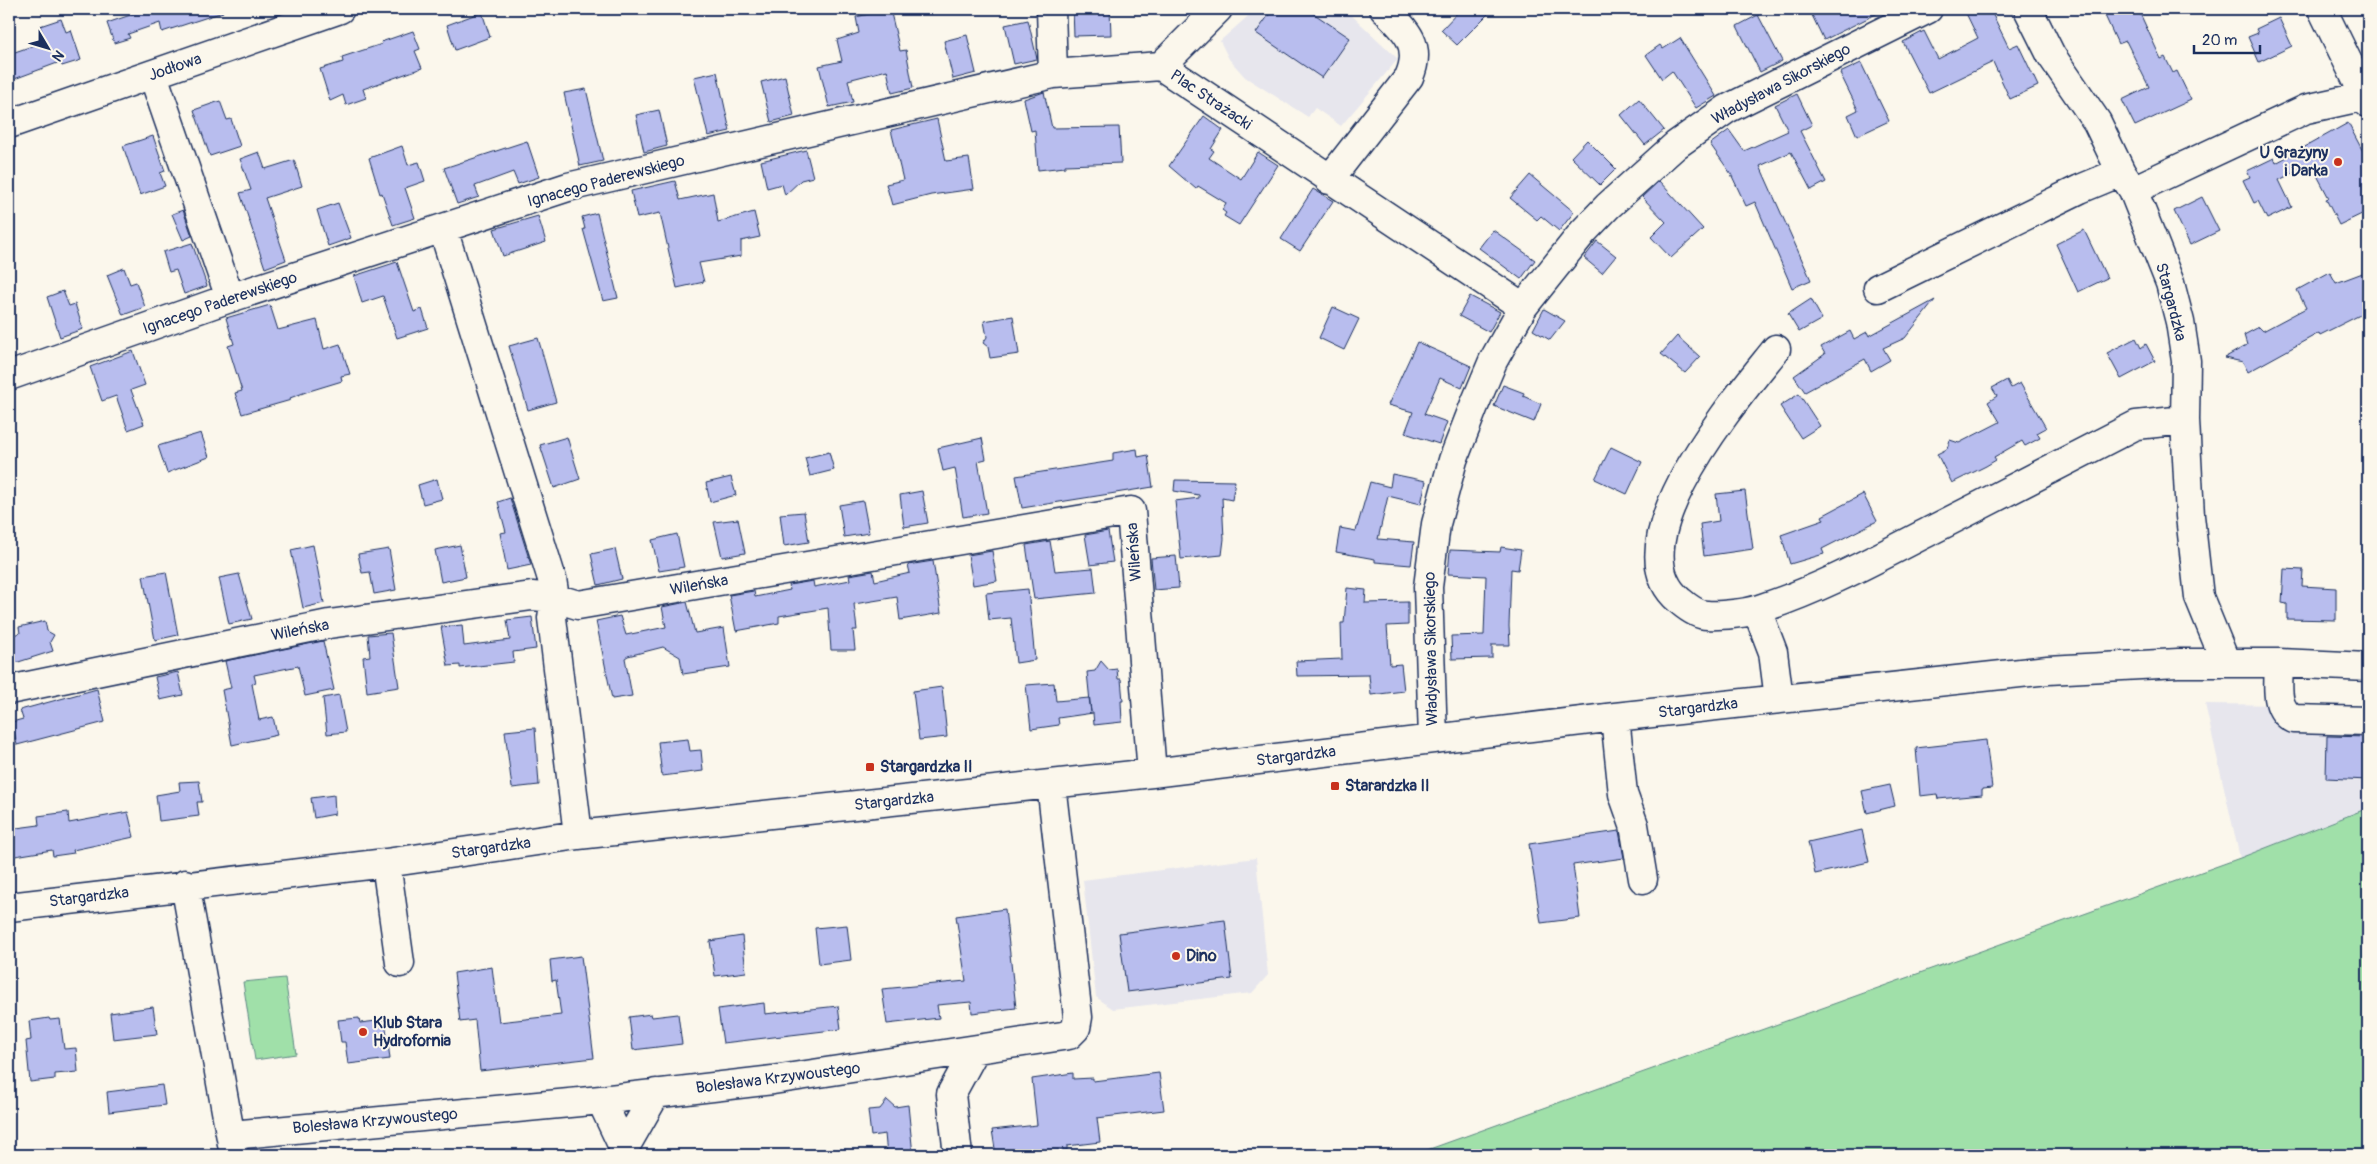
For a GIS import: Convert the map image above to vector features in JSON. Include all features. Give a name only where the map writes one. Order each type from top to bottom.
[{"type":"street","name":"Jodłowa","points":[[9,124],[340,9]]},
{"type":"street","points":[[1051,9],[1053,74]]},
{"type":"street","name":"Plac Strażacki","points":[[1218,9],[1161,66],[1329,180],[1523,307]]},
{"type":"street","points":[[1329,180],[1409,77],[1412,68],[1414,54],[1411,40],[1404,28],[1384,9]]},
{"type":"street","name":"Władysława Sikorskiego","points":[[1433,740],[1428,586],[1436,524],[1452,460],[1470,415],[1493,361],[1523,307],[1583,232],[1621,194],[1676,145],[1727,109],[1928,9]]},
{"type":"street","name":"Stargardzka","points":[[2028,9],[2051,55],[2097,122],[2127,181],[2170,283],[2180,322],[2186,361],[2184,420],[2199,597],[2226,663]]},
{"type":"street","points":[[1878,288],[2080,188],[2127,181],[2364,84],[2322,9]]},
{"type":"street","name":"Ignacego Paderewskiego","points":[[9,376],[230,298],[568,187],[1053,74],[1161,66]]},
{"type":"street","points":[[153,75],[230,298]]},
{"type":"street","points":[[443,229],[549,570],[555,598],[552,618],[578,835]]},
{"type":"street","points":[[1776,349],[1722,416],[1690,467],[1672,501],[1662,529],[1659,554],[1662,574],[1672,595],[1688,608],[1706,616],[1757,610],[1843,576],[2136,425],[2184,420]]},
{"type":"street","name":"Wileńska","points":[[9,690],[329,624],[532,596],[555,598],[578,605],[1131,510],[1152,773]]},
{"type":"street","points":[[1757,610],[1773,652],[1779,699]]},
{"type":"street","name":"Stargardzka","points":[[9,907],[185,884],[386,863],[578,835],[1152,773],[1779,699],[2054,670],[2226,663],[2368,667]]},
{"type":"street","points":[[2279,663],[2279,696],[2282,710],[2286,716],[2304,720],[2368,721]]},
{"type":"street","points":[[1615,718],[1623,794],[1634,825],[1643,879]]},
{"type":"street","name":"Bolesława Krzywoustego","points":[[185,884],[233,1145],[774,1080],[1069,1035],[1076,1028],[1078,1017],[1051,784]]},
{"type":"street","points":[[386,863],[400,963]]},
{"type":"street","points":[[958,1155],[951,1094],[975,1050]]},
{"type":"street","points":[[624,1152],[656,1093]]},
{"type":"street","points":[[600,1100],[624,1152]]},
{"type":"shaded area","points":[[1256,9],[1345,9],[1398,59],[1341,126],[1315,108],[1308,117],[1245,77],[1229,59],[1220,41]]},
{"type":"shaded area","points":[[2205,704],[2368,706],[2368,808],[2240,858]]},
{"type":"shaded area","points":[[1256,858],[1268,975],[1252,993],[1113,1009],[1096,997],[1083,880]]},
{"type":"green space","points":[[2368,808],[2368,1155],[1413,1155],[2240,858]]},
{"type":"green space","points":[[285,978],[296,1054],[255,1060],[243,982]]},
{"type":"building","points":[[148,9],[222,9],[223,12],[162,32],[160,23],[128,34],[130,38],[114,43],[107,23]]},
{"type":"building","points":[[890,9],[900,51],[906,50],[913,88],[892,93],[887,70],[848,80],[853,102],[829,107],[819,66],[842,61],[837,40],[859,33],[856,17]]},
{"type":"building","points":[[1073,9],[1110,9],[1111,35],[1074,36]]},
{"type":"building","points":[[1273,9],[1307,9],[1350,38],[1322,78],[1256,33]]},
{"type":"building","points":[[1461,9],[1493,9],[1457,45],[1441,30]]},
{"type":"building","points":[[1809,9],[1886,9],[1824,40]]},
{"type":"building","points":[[1964,9],[1990,9],[2009,48],[2018,44],[2038,86],[2010,99],[1993,62],[1929,93],[1903,42],[1924,31],[1938,59],[1978,38]]},
{"type":"building","points":[[2102,9],[2138,9],[2161,59],[2165,57],[2173,73],[2177,71],[2191,100],[2135,126],[2122,100],[2149,87],[2126,41],[2118,44]]},
{"type":"building","points":[[482,12],[490,37],[455,50],[447,25]]},
{"type":"building","points":[[1758,15],[1782,61],[1760,72],[1737,26]]},
{"type":"building","points":[[2279,18],[2292,46],[2259,62],[2248,37],[2258,33],[2256,29]]},
{"type":"building","points":[[61,19],[66,32],[71,30],[81,60],[62,66],[60,62],[9,81],[9,54],[44,42],[45,39],[40,26]]},
{"type":"building","points":[[1028,20],[1037,59],[1014,64],[1005,25]]},
{"type":"building","points":[[413,31],[420,49],[415,51],[422,68],[363,89],[366,98],[346,105],[343,95],[330,101],[320,69],[343,62],[342,57],[382,44],[381,42]]},
{"type":"building","points":[[967,35],[976,73],[953,79],[944,41]]},
{"type":"building","points":[[1680,38],[1716,96],[1696,108],[1672,71],[1662,79],[1646,55],[1660,45],[1663,49]]},
{"type":"building","points":[[1861,63],[1889,121],[1857,136],[1848,115],[1858,110],[1840,73]]},
{"type":"building","points":[[717,72],[730,131],[708,136],[694,77]]},
{"type":"building","points":[[785,76],[794,116],[771,122],[761,82]]},
{"type":"building","points":[[586,89],[603,161],[580,166],[564,93]]},
{"type":"building","points":[[1044,92],[1052,128],[1119,127],[1121,163],[1065,165],[1065,167],[1038,170],[1035,130],[1031,131],[1024,99]]},
{"type":"building","points":[[1797,94],[1812,125],[1800,131],[1826,182],[1811,190],[1791,152],[1760,166],[1811,280],[1792,288],[1755,202],[1746,206],[1731,174],[1710,144],[1729,130],[1744,151],[1788,131],[1775,105]]},
{"type":"building","points":[[1639,99],[1664,130],[1645,145],[1621,115]]},
{"type":"building","points":[[220,101],[227,120],[231,119],[240,146],[210,156],[194,110]]},
{"type":"building","points":[[659,110],[667,146],[644,152],[636,115]]},
{"type":"building","points":[[1204,116],[1223,130],[1211,149],[1214,151],[1209,158],[1241,179],[1258,152],[1278,165],[1239,225],[1224,216],[1226,213],[1222,210],[1226,203],[1198,186],[1196,189],[1169,166]]},
{"type":"building","points":[[937,119],[946,161],[969,158],[974,189],[931,195],[892,205],[886,184],[903,180],[891,130]]},
{"type":"building","points":[[2348,123],[2368,161],[2368,211],[2339,225],[2326,199],[2329,198],[2311,164],[2279,180],[2292,207],[2267,219],[2258,201],[2254,203],[2243,180],[2250,177],[2247,171],[2274,158],[2276,163]]},
{"type":"building","points":[[153,136],[165,171],[160,173],[165,186],[140,195],[123,146]]},
{"type":"building","points":[[1587,140],[1616,169],[1600,185],[1571,157]]},
{"type":"building","points":[[527,141],[539,177],[518,184],[513,172],[475,186],[479,197],[457,204],[444,168]]},
{"type":"building","points":[[402,146],[408,165],[419,162],[425,181],[405,188],[415,218],[393,225],[382,193],[380,194],[369,158]]},
{"type":"building","points":[[806,150],[813,177],[801,180],[785,195],[782,184],[767,188],[761,161]]},
{"type":"building","points":[[259,152],[265,169],[294,160],[302,186],[265,198],[286,260],[265,268],[240,193],[251,190],[240,159]]},
{"type":"building","points":[[1530,175],[1574,212],[1559,231],[1541,216],[1537,220],[1510,198]]},
{"type":"building","points":[[675,181],[680,200],[713,193],[718,222],[754,212],[760,237],[741,241],[741,256],[699,263],[704,282],[677,288],[660,213],[637,218],[631,191]]},
{"type":"building","points":[[1659,181],[1703,229],[1671,258],[1651,237],[1666,222],[1642,197]]},
{"type":"building","points":[[1313,189],[1333,201],[1300,251],[1281,239]]},
{"type":"building","points":[[2202,197],[2219,231],[2190,245],[2174,211]]},
{"type":"building","points":[[338,203],[351,238],[328,246],[317,210]]},
{"type":"building","points":[[183,210],[192,236],[183,240],[172,214]]},
{"type":"building","points":[[597,213],[618,298],[603,301],[583,229],[585,229],[582,217]]},
{"type":"building","points":[[538,216],[546,242],[503,256],[494,229]]},
{"type":"building","points":[[1493,230],[1535,260],[1521,279],[1479,248]]},
{"type":"building","points":[[2084,230],[2107,278],[2078,292],[2056,244]]},
{"type":"building","points":[[1597,241],[1616,256],[1602,273],[1584,258]]},
{"type":"building","points":[[192,243],[207,286],[184,294],[176,270],[169,272],[163,252]]},
{"type":"building","points":[[397,262],[414,312],[422,309],[428,328],[397,338],[383,296],[362,303],[354,276]]},
{"type":"building","points":[[124,268],[130,284],[136,282],[145,307],[123,315],[107,275]]},
{"type":"building","points":[[2368,271],[2368,311],[2320,335],[2319,333],[2248,372],[2243,362],[2224,358],[2247,345],[2244,335],[2259,327],[2263,331],[2306,308],[2297,290],[2330,272],[2336,283]]},
{"type":"building","points":[[63,291],[69,306],[75,304],[83,329],[60,337],[47,297]]},
{"type":"building","points":[[1470,296],[1500,312],[1489,332],[1459,316]]},
{"type":"building","points":[[1811,299],[1822,319],[1799,332],[1788,314]]},
{"type":"building","points":[[1935,300],[1905,338],[1883,348],[1890,360],[1871,371],[1865,359],[1805,392],[1794,376],[1825,354],[1821,347],[1850,331],[1854,339],[1867,332],[1869,336]]},
{"type":"building","points":[[270,305],[278,330],[317,320],[324,349],[340,344],[350,374],[341,376],[342,381],[306,392],[290,398],[291,400],[242,414],[235,393],[242,391],[228,346],[234,344],[226,318]]},
{"type":"building","points":[[1333,307],[1359,319],[1344,350],[1319,338]]},
{"type":"building","points":[[1544,309],[1565,321],[1550,340],[1533,330]]},
{"type":"building","points":[[1013,316],[1019,354],[990,358],[988,347],[983,343],[987,337],[984,321]]},
{"type":"building","points":[[1677,336],[1700,357],[1685,373],[1661,354]]},
{"type":"building","points":[[538,338],[556,402],[528,410],[509,346]]},
{"type":"building","points":[[2136,338],[2141,348],[2146,344],[2155,361],[2121,379],[2107,353]]},
{"type":"building","points":[[1417,342],[1471,366],[1462,388],[1440,378],[1424,414],[1447,422],[1439,444],[1405,433],[1413,412],[1388,405]]},
{"type":"building","points":[[133,351],[145,385],[131,390],[144,424],[128,430],[116,396],[102,401],[90,367]]},
{"type":"building","points":[[2007,380],[2011,388],[2020,383],[2046,428],[2037,433],[2040,438],[2025,446],[2022,441],[1994,457],[1996,460],[1986,466],[1952,483],[1937,454],[1947,449],[1950,440],[1959,443],[2000,422],[1988,402],[1997,396],[1992,388]]},
{"type":"building","points":[[1503,385],[1524,393],[1523,396],[1541,404],[1534,422],[1494,406]]},
{"type":"building","points":[[1799,394],[1820,426],[1801,438],[1780,406]]},
{"type":"building","points":[[201,433],[209,457],[167,473],[158,446]]},
{"type":"building","points":[[567,437],[580,479],[554,488],[540,445]]},
{"type":"building","points":[[982,438],[986,459],[978,461],[987,513],[963,517],[955,468],[943,471],[938,448]]},
{"type":"building","points":[[1611,447],[1642,462],[1627,494],[1595,479]]},
{"type":"building","points":[[1137,449],[1138,457],[1148,455],[1153,487],[1022,508],[1016,476],[1113,461],[1113,453]]},
{"type":"building","points":[[829,452],[834,470],[810,476],[805,458]]},
{"type":"building","points":[[1392,474],[1426,481],[1421,504],[1388,496],[1378,539],[1414,542],[1411,565],[1375,562],[1375,559],[1336,552],[1340,528],[1356,531],[1370,482],[1390,487]]},
{"type":"building","points":[[731,477],[736,495],[710,502],[706,483]]},
{"type":"building","points":[[437,479],[442,499],[423,504],[418,485]]},
{"type":"building","points":[[1175,480],[1235,481],[1232,500],[1222,498],[1224,539],[1222,555],[1181,559],[1175,501],[1199,498],[1199,495],[1174,491]]},
{"type":"building","points":[[922,491],[928,523],[904,527],[900,495]]},
{"type":"building","points":[[1745,491],[1753,549],[1704,556],[1700,524],[1719,521],[1716,494]]},
{"type":"building","points":[[1863,494],[1877,521],[1822,549],[1824,554],[1790,564],[1781,535],[1824,520],[1822,516]]},
{"type":"building","points":[[510,498],[531,565],[507,570],[500,533],[506,532],[498,502]]},
{"type":"building","points":[[863,501],[869,533],[844,537],[839,505]]},
{"type":"building","points":[[804,512],[809,542],[784,546],[780,514]]},
{"type":"building","points":[[738,519],[745,553],[722,557],[714,522]]},
{"type":"building","points":[[1108,531],[1113,562],[1090,565],[1085,535]]},
{"type":"building","points":[[677,534],[684,567],[659,571],[652,540]]},
{"type":"building","points":[[1050,541],[1055,571],[1093,568],[1096,593],[1034,599],[1026,545]]},
{"type":"building","points":[[313,545],[324,603],[303,608],[291,550]]},
{"type":"building","points":[[460,545],[466,577],[441,582],[435,550]]},
{"type":"building","points":[[1501,547],[1521,550],[1518,570],[1511,569],[1510,645],[1492,645],[1492,658],[1452,659],[1451,636],[1484,635],[1486,576],[1448,574],[1450,550],[1500,552]]},
{"type":"building","points":[[389,549],[396,590],[374,594],[370,572],[362,573],[358,554]]},
{"type":"building","points":[[615,549],[622,579],[598,585],[591,554]]},
{"type":"building","points":[[992,551],[997,581],[973,585],[968,555]]},
{"type":"building","points":[[1176,556],[1179,588],[1154,590],[1151,558]]},
{"type":"building","points":[[933,561],[941,613],[900,620],[897,597],[854,604],[857,630],[853,630],[855,650],[831,650],[828,608],[779,616],[779,623],[736,631],[729,595],[754,591],[755,597],[790,590],[789,585],[813,581],[814,587],[850,580],[849,575],[873,571],[875,581],[910,573],[908,565]]},
{"type":"building","points":[[2284,569],[2303,570],[2302,586],[2336,588],[2336,620],[2287,619],[2287,604],[2282,603]]},
{"type":"building","points":[[166,572],[178,635],[155,640],[143,576]]},
{"type":"building","points":[[239,574],[252,619],[229,624],[219,578]]},
{"type":"building","points":[[1347,588],[1366,590],[1365,603],[1408,602],[1408,625],[1387,626],[1390,665],[1401,664],[1404,691],[1371,695],[1369,675],[1297,676],[1296,661],[1342,659],[1341,623],[1344,623]]},
{"type":"building","points":[[1028,589],[1035,660],[1016,663],[1011,618],[989,620],[986,593]]},
{"type":"building","points":[[687,602],[695,633],[724,628],[730,667],[683,674],[680,657],[663,647],[628,656],[625,658],[632,696],[612,699],[596,621],[620,616],[626,635],[666,627],[662,607]]},
{"type":"building","points":[[532,617],[536,649],[513,652],[514,662],[460,668],[460,665],[448,666],[441,627],[462,625],[464,646],[510,640],[507,620]]},
{"type":"building","points":[[45,621],[47,631],[54,635],[50,642],[53,651],[9,665],[9,636],[20,633],[19,627]]},
{"type":"building","points":[[391,633],[399,687],[367,692],[363,657],[370,656],[368,635]]},
{"type":"building","points":[[323,641],[334,690],[305,696],[298,666],[254,675],[256,683],[252,684],[259,720],[273,717],[277,735],[232,745],[222,690],[231,688],[225,661]]},
{"type":"building","points":[[1101,661],[1109,670],[1117,669],[1118,679],[1121,679],[1122,722],[1094,725],[1093,713],[1058,718],[1059,725],[1031,729],[1026,685],[1054,683],[1056,701],[1089,698],[1091,712],[1087,672],[1095,671]]},
{"type":"building","points":[[178,672],[183,695],[160,700],[155,677]]},
{"type":"building","points":[[942,687],[947,737],[919,740],[913,691]]},
{"type":"building","points":[[97,689],[105,722],[17,745],[12,722],[23,719],[20,710]]},
{"type":"building","points":[[339,695],[346,732],[327,734],[323,698]]},
{"type":"building","points":[[535,728],[539,785],[512,788],[505,731]]},
{"type":"building","points":[[2327,736],[2368,737],[2368,780],[2326,778]]},
{"type":"building","points":[[688,739],[690,751],[701,750],[703,771],[662,776],[658,742]]},
{"type":"building","points":[[1986,740],[1992,788],[1982,789],[1982,795],[1938,799],[1937,794],[1920,796],[1916,748]]},
{"type":"building","points":[[199,781],[202,802],[197,802],[199,816],[159,821],[156,795],[180,791],[179,782]]},
{"type":"building","points":[[1890,785],[1895,806],[1867,813],[1862,791]]},
{"type":"building","points":[[334,795],[335,814],[314,818],[311,798]]},
{"type":"building","points":[[68,812],[69,823],[128,812],[134,837],[73,850],[74,853],[53,856],[52,850],[9,857],[9,829],[39,825],[38,816]]},
{"type":"building","points":[[1862,830],[1869,862],[1815,874],[1808,842]]},
{"type":"building","points":[[1619,831],[1624,858],[1573,865],[1580,918],[1541,923],[1529,844]]},
{"type":"building","points":[[1005,909],[1016,1008],[972,1013],[971,1002],[937,1005],[939,1018],[887,1024],[882,989],[966,981],[956,916]]},
{"type":"building","name":"Dino","points":[[1225,920],[1232,979],[1127,992],[1119,933]]},
{"type":"building","points":[[847,925],[851,960],[819,964],[815,928]]},
{"type":"building","points":[[742,936],[746,972],[715,976],[710,941]]},
{"type":"building","points":[[581,956],[594,1058],[480,1071],[475,1020],[460,1022],[454,973],[492,967],[499,1022],[561,1015],[556,980],[552,981],[550,960]]},
{"type":"building","points":[[764,1003],[765,1014],[838,1006],[841,1029],[723,1043],[718,1009]]},
{"type":"building","points":[[153,1007],[157,1034],[113,1039],[110,1013]]},
{"type":"building","points":[[651,1014],[652,1017],[678,1014],[682,1044],[633,1050],[629,1017]]},
{"type":"building","points":[[49,1018],[50,1020],[60,1019],[64,1049],[76,1048],[78,1072],[55,1074],[55,1079],[30,1082],[26,1041],[31,1040],[29,1021]]},
{"type":"building","name":"Klub Stara Hydrofornia","points":[[359,1018],[360,1023],[385,1020],[390,1059],[348,1064],[345,1042],[341,1042],[338,1020]]},
{"type":"building","points":[[1073,1073],[1073,1079],[1093,1078],[1093,1081],[1159,1073],[1164,1110],[1097,1118],[1100,1142],[1067,1146],[1067,1150],[996,1155],[992,1130],[1037,1125],[1032,1079]]},
{"type":"building","points":[[162,1085],[165,1105],[109,1112],[107,1092]]},
{"type":"building","points":[[887,1100],[895,1107],[908,1105],[913,1155],[887,1155],[885,1134],[871,1136],[868,1110],[880,1109]]},
{"type":"place","name":"U Grażyny i Darka","points":[[2338,162]]},
{"type":"place","name":"Stargardzka II","points":[[870,767]]},
{"type":"place","name":"Starardzka II","points":[[1335,786]]},
{"type":"place","name":"Dino","points":[[1176,956]]},
{"type":"place","name":"Klub Stara Hydrofornia","points":[[363,1032]]}]
